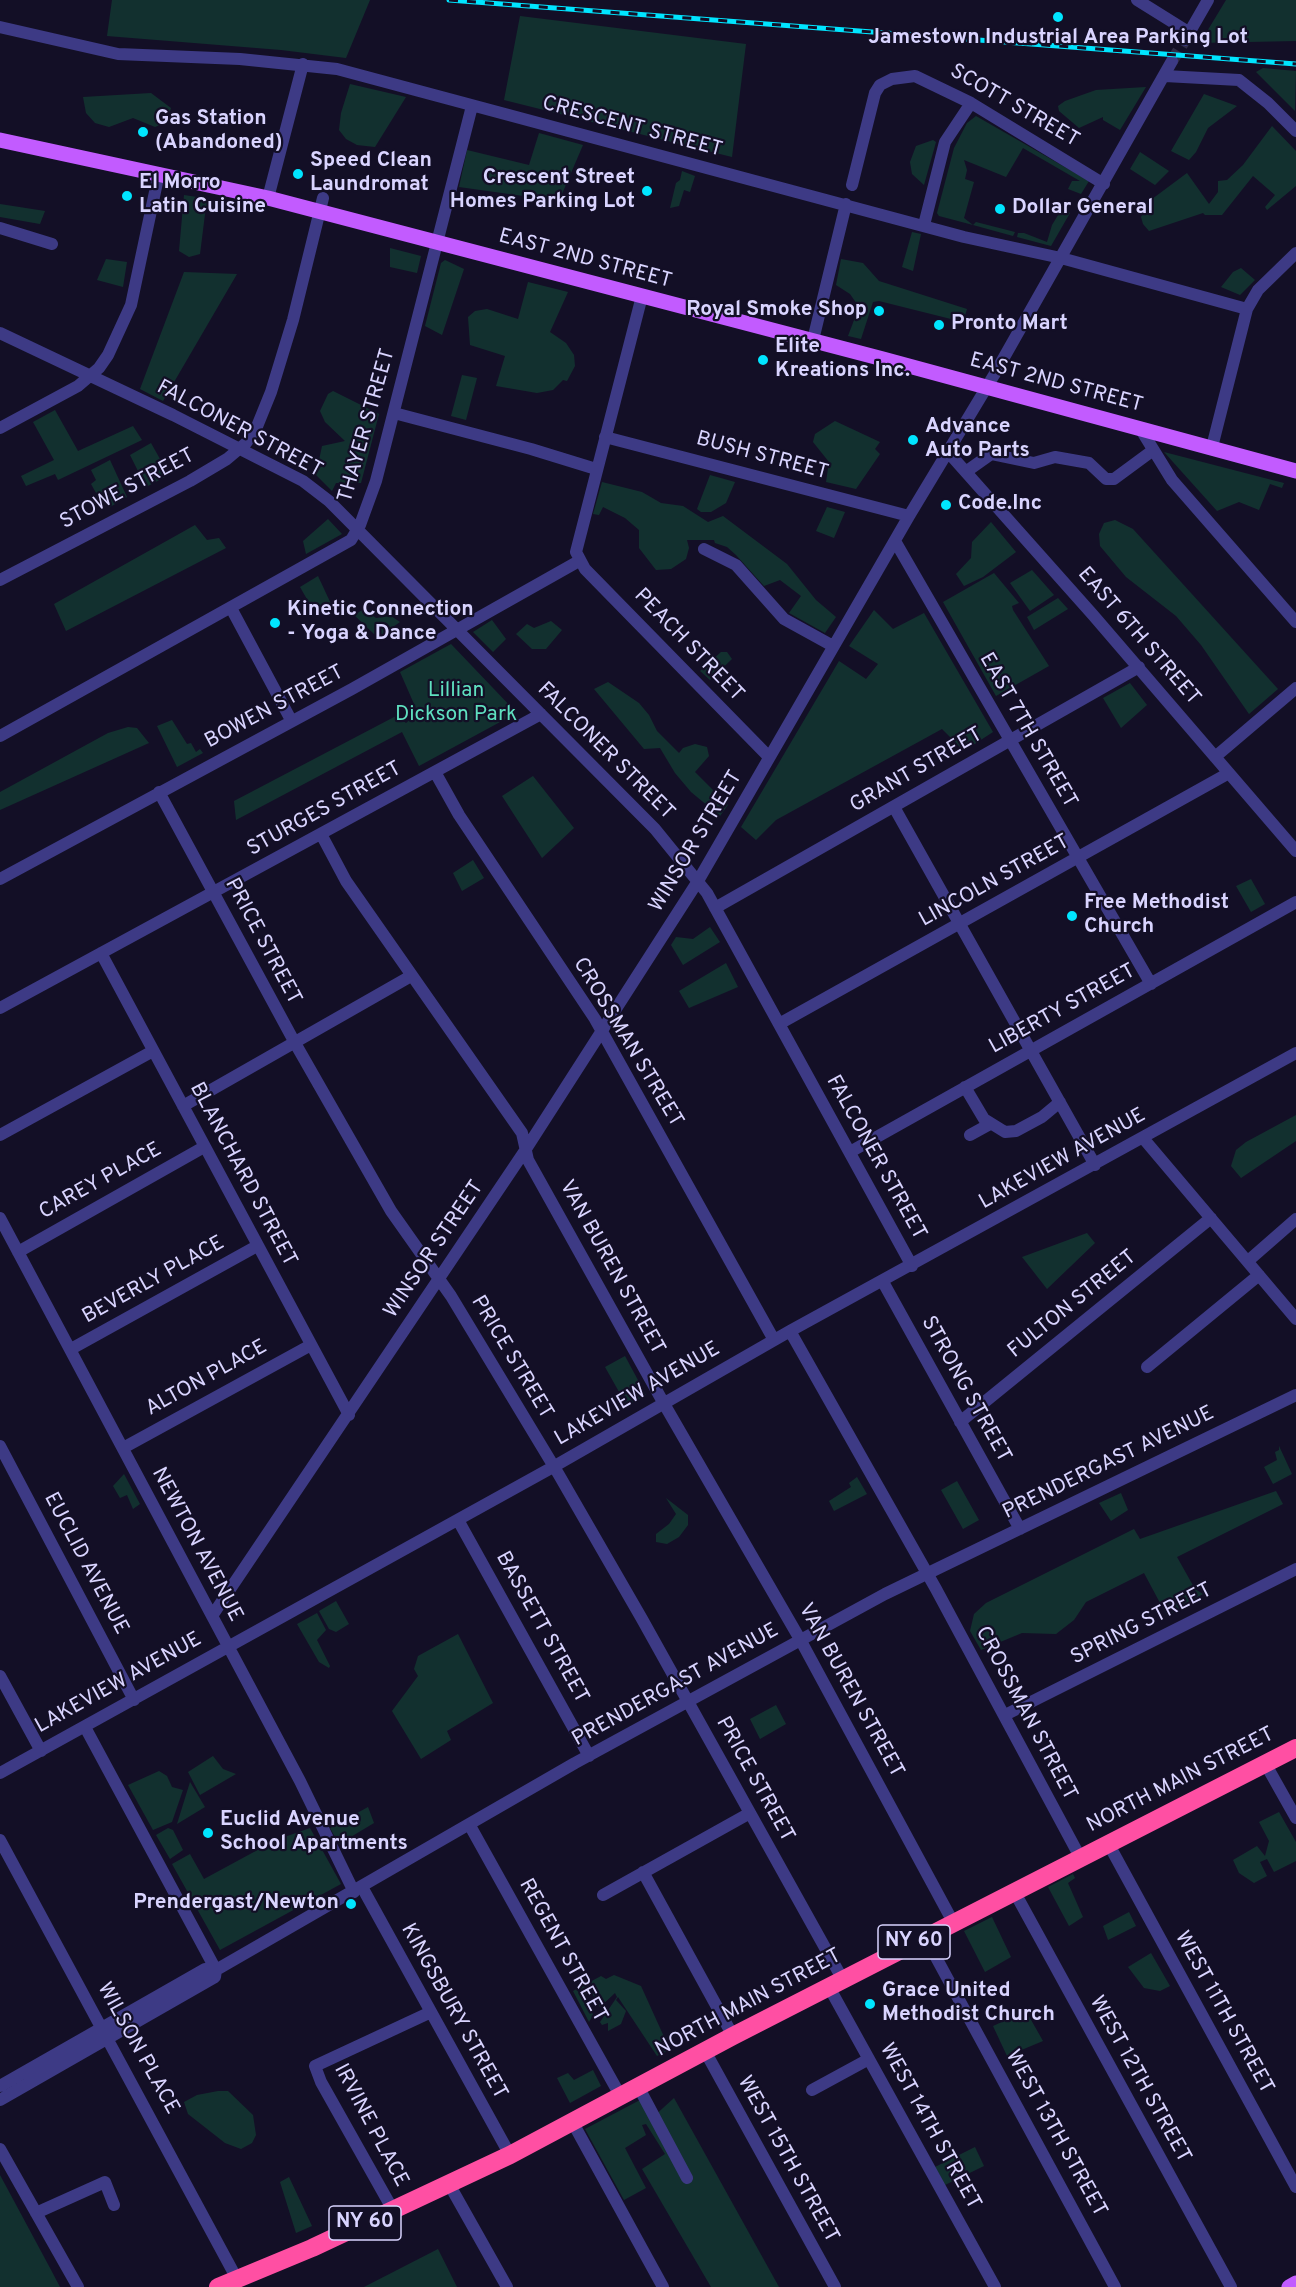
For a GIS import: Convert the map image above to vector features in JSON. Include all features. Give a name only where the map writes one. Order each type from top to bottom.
[{"type":"highway","name":"NORTH MAIN STREET","points":[[218,2287],[393,2210],[510,2155],[733,2036],[1080,1857],[1112,1851],[1265,1763],[1296,1748]]},
{"type":"main road","name":"EAST 2ND STREET","points":[[0,140],[268,198],[322,205],[437,243],[813,340],[1296,471]]},
{"type":"main road","points":[[1289,2287],[1296,2283]]},
{"type":"street","points":[[1137,0],[1187,36],[1208,0]]},
{"type":"street","name":"CRESCENT STREET","points":[[0,27],[118,54],[303,64],[337,69],[924,225],[1061,258],[1247,309]]},
{"type":"street","name":"WINSOR STREET","points":[[212,1616],[526,1149],[698,881],[909,516],[987,387],[1172,62]]},
{"type":"street","points":[[268,198],[303,64]]},
{"type":"street","name":"SCOTT STREET","points":[[852,185],[875,93],[880,85],[900,76],[915,76],[970,103],[1104,184]]},
{"type":"street","points":[[1165,76],[1239,80],[1268,103],[1296,132]]},
{"type":"street","points":[[924,225],[945,142],[970,103]]},
{"type":"street","name":"THAYER STREET","points":[[0,736],[351,540],[376,481],[472,106]]},
{"type":"street","points":[[0,428],[78,386],[108,355],[131,305],[159,173]]},
{"type":"street","points":[[813,340],[846,204]]},
{"type":"street","name":"STOWE STREET","points":[[0,580],[190,481],[240,449],[256,429],[271,392],[293,320],[322,205]]},
{"type":"street","points":[[0,228],[52,244]]},
{"type":"street","points":[[1212,447],[1247,309],[1258,290],[1296,253]]},
{"type":"street","points":[[579,561],[576,546],[642,296]]},
{"type":"street","name":"FALCONER STREET","points":[[0,333],[240,449],[303,482],[329,501],[655,830],[698,881],[715,908],[912,1266]]},
{"type":"street","points":[[394,413],[531,448],[596,469]]},
{"type":"street","points":[[1140,428],[1152,451],[1177,485],[1296,622]]},
{"type":"street","name":"BUSH STREET","points":[[606,437],[909,516]]},
{"type":"street","points":[[967,471],[991,454],[1034,463],[1055,457],[1089,463],[1106,478],[1114,479],[1152,451]]},
{"type":"street","name":"EAST 6TH STREET","points":[[948,452],[1139,667],[1296,851]]},
{"type":"street","name":"EAST 7TH STREET","points":[[895,541],[1009,741],[1079,857],[1150,984]]},
{"type":"street","points":[[704,549],[736,565],[784,619],[834,646]]},
{"type":"street","name":"BOWEN STREET","points":[[0,879],[579,561]]},
{"type":"street","name":"PEACH STREET","points":[[579,561],[769,757]]},
{"type":"street","points":[[231,608],[291,720]]},
{"type":"street","name":"GRANT STREET","points":[[715,908],[1139,667]]},
{"type":"street","points":[[1215,757],[1296,688]]},
{"type":"street","name":"STURGES STREET","points":[[0,1008],[214,894],[541,714]]},
{"type":"street","name":"CROSSMAN STREET","points":[[435,772],[459,815],[602,1031],[774,1340]]},
{"type":"street","name":"LINCOLN STREET","points":[[779,1024],[1229,773]]},
{"type":"street","name":"PRICE STREET","points":[[159,792],[295,1043],[391,1211],[439,1279],[554,1467],[689,1703],[750,1813],[836,1983]]},
{"type":"street","points":[[894,807],[1095,1164]]},
{"type":"street","name":"VAN BUREN STREET","points":[[321,834],[346,881],[522,1133],[528,1158],[663,1402],[801,1641],[953,1922]]},
{"type":"street","name":"LIBERTY STREET","points":[[850,1152],[1296,902]]},
{"type":"street","name":"BLANCHARD STREET","points":[[101,953],[349,1415]]},
{"type":"street","points":[[183,1106],[411,976]]},
{"type":"street","points":[[0,1135],[153,1051]]},
{"type":"street","name":"LAKEVIEW AVENUE","points":[[0,1773],[134,1700],[231,1651],[554,1467],[663,1402],[1296,1053]]},
{"type":"street","points":[[965,1087],[975,1107],[990,1124],[1005,1132],[1016,1131],[1042,1117],[1060,1102]]},
{"type":"street","points":[[970,1135],[990,1124]]},
{"type":"street","points":[[1143,1138],[1296,1318]]},
{"type":"street","name":"CAREY PLACE","points":[[18,1252],[204,1147]]},
{"type":"street","name":"NEWTON AVENUE","points":[[0,1218],[358,1890]]},
{"type":"street","name":"FULTON STREET","points":[[960,1422],[1210,1218]]},
{"type":"street","points":[[1248,1261],[1296,1219]]},
{"type":"street","name":"BEVERLY PLACE","points":[[71,1350],[257,1246]]},
{"type":"street","points":[[1147,1367],[1259,1275]]},
{"type":"street","name":"STRONG STREET","points":[[883,1282],[1020,1529]]},
{"type":"street","name":"CROSSMAN STREET","points":[[790,1331],[936,1589],[1080,1857]]},
{"type":"street","name":"ALTON PLACE","points":[[123,1448],[311,1345]]},
{"type":"street","name":"PRENDERGAST AVENUE","points":[[106,2033],[205,1969],[216,1970],[589,1756],[801,1641],[927,1574],[1296,1395]]},
{"type":"street","name":"EUCLID AVENUE","points":[[0,1446],[134,1700]]},
{"type":"street","name":"BASSETT STREET","points":[[458,1520],[589,1756]]},
{"type":"street","name":"SPRING STREET","points":[[1005,1715],[1296,1569]]},
{"type":"street","points":[[0,1676],[41,1751]]},
{"type":"street","points":[[85,1727],[216,1970]]},
{"type":"street","points":[[1265,1763],[1296,1818]]},
{"type":"street","points":[[603,1895],[750,1813]]},
{"type":"street","name":"REGENT STREET","points":[[470,1824],[621,2097]]},
{"type":"street","name":"WILSON PLACE","points":[[0,1840],[237,2279]]},
{"type":"street","name":"WEST 11TH STREET","points":[[1112,1851],[1296,2187]]},
{"type":"street","points":[[643,1872],[733,2036]]},
{"type":"street","name":"KINGSBURY STREET","points":[[358,1890],[431,2012],[510,2155]]},
{"type":"street","name":"WEST 12TH STREET","points":[[1014,1891],[1231,2287]]},
{"type":"street","name":"WEST 13TH STREET","points":[[925,1937],[1115,2287]]},
{"type":"street","name":"WEST 14TH STREET","points":[[836,1983],[869,2059],[995,2287]]},
{"type":"street","name":"IRVINE PLACE","points":[[393,2210],[321,2082],[315,2066],[431,2012]]},
{"type":"street","points":[[0,2086],[106,2033]]},
{"type":"street","points":[[0,2100],[106,2033]]},
{"type":"street","name":"WEST 15TH STREET","points":[[705,2051],[835,2287]]},
{"type":"street","points":[[812,2090],[869,2059]]},
{"type":"street","points":[[639,2088],[687,2178]]},
{"type":"street","points":[[573,2123],[663,2287]]},
{"type":"street","points":[[0,2149],[78,2287]]},
{"type":"street","points":[[36,2213],[105,2182],[114,2205]]},
{"type":"street","points":[[449,2184],[507,2287]]},
{"type":"street","points":[[54,2245],[55,2258],[70,2287]]},
{"type":"green space","points":[[112,0],[370,0],[346,58],[281,50],[107,36]]},
{"type":"green space","points":[[1226,0],[1296,0],[1296,41],[1200,43]]},
{"type":"green space","points":[[520,16],[746,44],[732,157],[504,100]]},
{"type":"green space","points":[[1263,68],[1296,71],[1295,111],[1256,72]]},
{"type":"green space","points":[[350,84],[406,97],[375,147],[357,145],[346,139],[339,130],[341,113]]},
{"type":"green space","points":[[1146,87],[1120,130],[1103,120],[1103,117],[1079,128],[1059,111],[1058,106],[1065,101],[1096,90]]},
{"type":"green space","points":[[151,93],[171,108],[167,122],[155,127],[133,118],[109,127],[95,123],[86,113],[83,97]]},
{"type":"green space","points":[[1204,94],[1237,106],[1208,128],[1196,152],[1189,160],[1171,151]]},
{"type":"green space","points":[[976,116],[1089,181],[1081,194],[1068,189],[1072,181],[1080,181],[1023,148],[1006,177],[964,160],[967,170],[965,179],[974,182],[964,218],[973,225],[939,216],[937,213],[954,148],[967,123]]},
{"type":"green space","points":[[1272,126],[1296,151],[1296,186],[1267,210],[1265,207],[1275,195],[1253,176],[1222,215],[1203,213],[1149,231],[1143,224],[1141,217],[1148,202],[1187,173],[1209,204],[1218,192],[1218,181],[1227,180],[1243,165]]},
{"type":"green space","points":[[539,133],[583,145],[559,201],[459,187],[467,150],[529,165]]},
{"type":"green space","points":[[933,140],[936,142],[924,185],[912,174],[910,162],[916,146]]},
{"type":"green space","points":[[1140,152],[1169,171],[1155,185],[1130,169]]},
{"type":"green space","points":[[682,171],[695,176],[690,192],[684,190],[679,206],[670,208],[676,183],[680,180]]},
{"type":"green space","points":[[184,195],[210,199],[205,214],[200,254],[189,257],[179,251]]},
{"type":"green space","points":[[0,204],[45,211],[40,224],[0,217]]},
{"type":"green space","points":[[1063,207],[1070,213],[1051,246],[1017,237],[1018,233],[1024,233],[1047,242],[1052,225]]},
{"type":"green space","points":[[976,222],[1015,232],[1013,236],[973,225]]},
{"type":"green space","points":[[912,232],[921,234],[913,271],[902,267]]},
{"type":"green space","points":[[390,248],[421,256],[417,273],[390,267]]},
{"type":"green space","points":[[106,259],[127,262],[123,287],[97,280]]},
{"type":"green space","points":[[841,259],[863,263],[879,281],[967,309],[963,322],[879,301],[873,302],[861,339],[848,336],[859,307],[850,294],[836,285]]},
{"type":"green space","points":[[445,260],[464,269],[442,335],[425,326],[441,263]]},
{"type":"green space","points":[[1241,268],[1255,280],[1240,295],[1221,287],[1233,272]]},
{"type":"green space","points":[[184,272],[237,274],[163,401],[140,389]]},
{"type":"green space","points":[[528,282],[568,292],[550,332],[566,343],[574,355],[575,366],[567,381],[563,380],[553,390],[537,393],[496,386],[505,356],[470,345],[468,317],[475,311],[487,309],[518,319]]},
{"type":"green space","points":[[462,375],[477,378],[466,420],[451,416]]},
{"type":"green space","points":[[333,391],[379,414],[361,483],[336,483],[332,491],[316,475],[322,446],[345,441],[325,422],[320,411],[328,394]]},
{"type":"green space","points":[[55,410],[78,451],[133,426],[142,440],[58,480],[55,474],[26,486],[21,476],[54,460],[33,422]]},
{"type":"green space","points":[[835,421],[880,442],[875,449],[880,454],[856,489],[826,482],[829,462],[813,442],[815,434]]},
{"type":"green space","points":[[151,443],[169,475],[146,487],[130,455]]},
{"type":"green space","points":[[1164,452],[1284,483],[1282,488],[1270,484],[1259,510],[1239,502],[1217,511]]},
{"type":"green space","points":[[110,460],[127,497],[110,507],[105,497],[100,500],[91,484],[96,480],[91,470]]},
{"type":"green space","points":[[710,475],[735,482],[726,503],[711,512],[701,512],[697,509]]},
{"type":"green space","points":[[602,482],[642,492],[661,503],[683,506],[708,522],[723,516],[787,564],[816,600],[836,617],[825,633],[789,613],[801,596],[780,580],[764,586],[736,555],[727,547],[715,543],[714,540],[687,540],[689,548],[686,559],[671,569],[656,570],[639,548],[639,530],[625,518],[603,507],[599,515],[593,514]]},
{"type":"green space","points":[[827,507],[845,512],[834,538],[816,531]]},
{"type":"green space","points":[[328,519],[342,534],[306,554],[303,541]]},
{"type":"green space","points":[[1115,520],[1133,529],[1278,689],[1249,714],[1201,645],[1176,616],[1126,577],[1100,546],[1099,534],[1104,523]]},
{"type":"green space","points":[[991,522],[1016,552],[983,577],[964,586],[956,574],[971,558],[972,542]]},
{"type":"green space","points":[[195,525],[207,540],[219,538],[226,548],[66,631],[54,604]]},
{"type":"green space","points":[[1032,570],[1054,595],[1030,611],[1010,583]]},
{"type":"green space","points":[[994,573],[1019,603],[1012,606],[1013,610],[1049,666],[996,696],[943,602]]},
{"type":"green space","points":[[318,576],[332,606],[316,615],[300,587]]},
{"type":"green space","points":[[1058,598],[1068,609],[1034,630],[1027,617]]},
{"type":"green space","points":[[364,609],[376,618],[391,616],[400,622],[383,634],[374,634],[354,615]]},
{"type":"green space","points":[[874,610],[893,629],[924,613],[993,732],[964,751],[942,729],[776,820],[756,840],[741,827],[839,661],[866,679],[878,664],[849,646]]},
{"type":"green space","points":[[492,620],[506,639],[493,652],[473,632]]},
{"type":"green space","points":[[551,621],[562,630],[546,649],[532,649],[516,634],[527,624],[534,628]]},
{"type":"green space","name":"Lillian Dickson Park","points":[[451,644],[514,710],[513,715],[419,766],[402,732],[236,820],[234,801],[396,716],[406,723],[418,713],[400,672]]},
{"type":"green space","points":[[721,652],[727,652],[732,659],[710,680],[700,671]]},
{"type":"green space","points":[[608,682],[639,703],[649,715],[657,731],[679,753],[683,748],[695,744],[707,747],[709,756],[695,772],[728,805],[720,816],[691,792],[675,773],[660,748],[644,749],[594,689]]},
{"type":"green space","points":[[1130,683],[1147,705],[1121,728],[1103,698]]},
{"type":"green space","points":[[172,720],[187,744],[191,743],[196,752],[200,749],[203,753],[177,767],[157,726]]},
{"type":"green space","points":[[128,727],[137,728],[149,743],[0,810],[0,792],[108,733]]},
{"type":"green space","points":[[533,776],[574,828],[542,858],[502,796]]},
{"type":"green space","points":[[473,860],[484,878],[462,891],[453,873]]},
{"type":"green space","points":[[1251,879],[1265,904],[1251,912],[1236,886]]},
{"type":"green space","points":[[710,927],[720,942],[683,965],[671,945],[676,937],[693,939]]},
{"type":"green space","points":[[726,963],[738,987],[689,1008],[679,991]]},
{"type":"green space","points":[[1296,1115],[1296,1141],[1241,1178],[1231,1166],[1236,1150],[1246,1142]]},
{"type":"green space","points":[[1087,1233],[1095,1243],[1047,1289],[1022,1257]]},
{"type":"green space","points":[[625,1356],[646,1395],[627,1406],[605,1367]]},
{"type":"green space","points":[[1279,1446],[1292,1474],[1273,1484],[1264,1467],[1277,1460],[1275,1452],[1279,1450]]},
{"type":"green space","points":[[124,1474],[140,1504],[133,1509],[127,1495],[120,1498],[113,1486]]},
{"type":"green space","points":[[857,1477],[867,1494],[834,1511],[829,1501],[851,1487],[849,1483]]},
{"type":"green space","points":[[957,1481],[979,1520],[963,1529],[941,1490]]},
{"type":"green space","points":[[1276,1491],[1283,1504],[1177,1557],[1195,1589],[1203,1594],[1167,1616],[1144,1573],[1086,1602],[1074,1620],[1056,1634],[1022,1633],[981,1650],[970,1631],[974,1614],[986,1603],[1134,1529],[1140,1539]]},
{"type":"green space","points":[[1121,1493],[1128,1510],[1111,1521],[1099,1503]]},
{"type":"green space","points":[[666,1498],[688,1515],[688,1525],[679,1537],[667,1544],[656,1542],[656,1534],[669,1524],[676,1514]]},
{"type":"green space","points":[[336,1601],[349,1624],[336,1632],[329,1629],[319,1611]]},
{"type":"green space","points":[[317,1613],[326,1630],[317,1640],[329,1668],[319,1662],[297,1624]]},
{"type":"green space","points":[[458,1634],[493,1703],[447,1731],[451,1740],[421,1759],[392,1711],[418,1676],[414,1669],[418,1656]]},
{"type":"green space","points":[[776,1705],[786,1724],[760,1739],[750,1719]]},
{"type":"green space","points":[[213,1756],[223,1769],[236,1774],[200,1795],[188,1772]]},
{"type":"green space","points":[[159,1771],[167,1776],[172,1787],[183,1790],[172,1822],[153,1830],[128,1785]]},
{"type":"green space","points":[[190,1782],[205,1807],[177,1824]]},
{"type":"green space","points":[[368,1807],[374,1823],[339,1844],[330,1828]]},
{"type":"green space","points":[[1279,1812],[1296,1842],[1296,1861],[1274,1872],[1267,1859],[1260,1862],[1267,1876],[1254,1883],[1239,1873],[1233,1860],[1257,1846],[1265,1856],[1269,1841],[1259,1822]]},
{"type":"green space","points":[[168,1828],[173,1830],[183,1850],[170,1859],[156,1835]]},
{"type":"green space","points":[[310,1828],[341,1884],[220,1950],[172,1864],[190,1854],[204,1879],[276,1840]]},
{"type":"green space","points":[[1073,1874],[1075,1878],[1068,1883],[1083,1917],[1069,1926],[1048,1887]]},
{"type":"green space","points":[[1129,1912],[1136,1926],[1108,1940],[1103,1926]]},
{"type":"green space","points":[[992,1917],[1011,1957],[985,1972],[964,1931]]},
{"type":"green space","points":[[1151,1953],[1170,1986],[1160,1991],[1144,1988],[1128,1967]]},
{"type":"green space","points":[[614,1975],[641,1986],[670,2050],[657,2056],[618,1997],[616,2000],[626,2011],[621,2024],[608,2031],[608,2023],[602,2025],[600,2022],[617,1997],[615,1993],[600,2007],[590,1990],[585,1992],[593,2015],[589,2022],[573,1991],[601,1976],[606,1979]]},
{"type":"green space","points":[[1026,2011],[1043,2041],[1007,2056],[993,2026]]},
{"type":"green space","points":[[593,2070],[601,2086],[570,2103],[557,2078],[568,2073],[574,2080]]},
{"type":"green space","points":[[228,2091],[253,2115],[256,2135],[252,2143],[241,2149],[225,2143],[188,2114],[184,2102],[197,2095]]},
{"type":"green space","points":[[674,2098],[779,2287],[711,2287],[642,2169],[665,2154],[646,2124],[642,2125],[646,2135],[625,2148],[646,2188],[624,2200],[585,2129],[640,2100],[652,2118]]},
{"type":"green space","points":[[975,2147],[984,2166],[945,2185],[935,2167]]},
{"type":"green space","points":[[0,2175],[50,2268],[60,2287],[0,2287]]},
{"type":"green space","points":[[289,2177],[312,2226],[296,2233],[280,2182]]},
{"type":"green space","points":[[438,2249],[457,2287],[364,2287]]},
{"type":"tunnel","points":[[1172,61],[1185,40]]},
{"type":"railway","points":[[449,0],[1296,64]]},
{"type":"place","name":"Jamestown Industrial Area Parking Lot","points":[[1058,17]]},
{"type":"place","name":"Gas Station (Abandoned)","points":[[143,132]]},
{"type":"place","name":"Speed Clean Laundromat","points":[[298,174]]},
{"type":"place","name":"Crescent Street Homes Parking Lot","points":[[647,191]]},
{"type":"place","name":"El Morro Latin Cuisine","points":[[127,196]]},
{"type":"place","name":"Dollar General","points":[[1000,209]]},
{"type":"place","name":"Royal Smoke Shop","points":[[879,311]]},
{"type":"place","name":"Pronto Mart","points":[[939,325]]},
{"type":"place","name":"Elite Kreations Inc.","points":[[763,360]]},
{"type":"place","name":"Advance Auto Parts","points":[[913,440]]},
{"type":"place","name":"Code.Inc","points":[[946,505]]},
{"type":"place","name":"Kinetic Connection - Yoga & Dance","points":[[275,623]]},
{"type":"place","name":"Free Methodist Church","points":[[1072,916]]},
{"type":"place","name":"Euclid Avenue School Apartments","points":[[208,1833]]},
{"type":"place","name":"Prendergast/Newton","points":[[351,1904]]},
{"type":"place","name":"Grace United Methodist Church","points":[[870,2004]]}]
